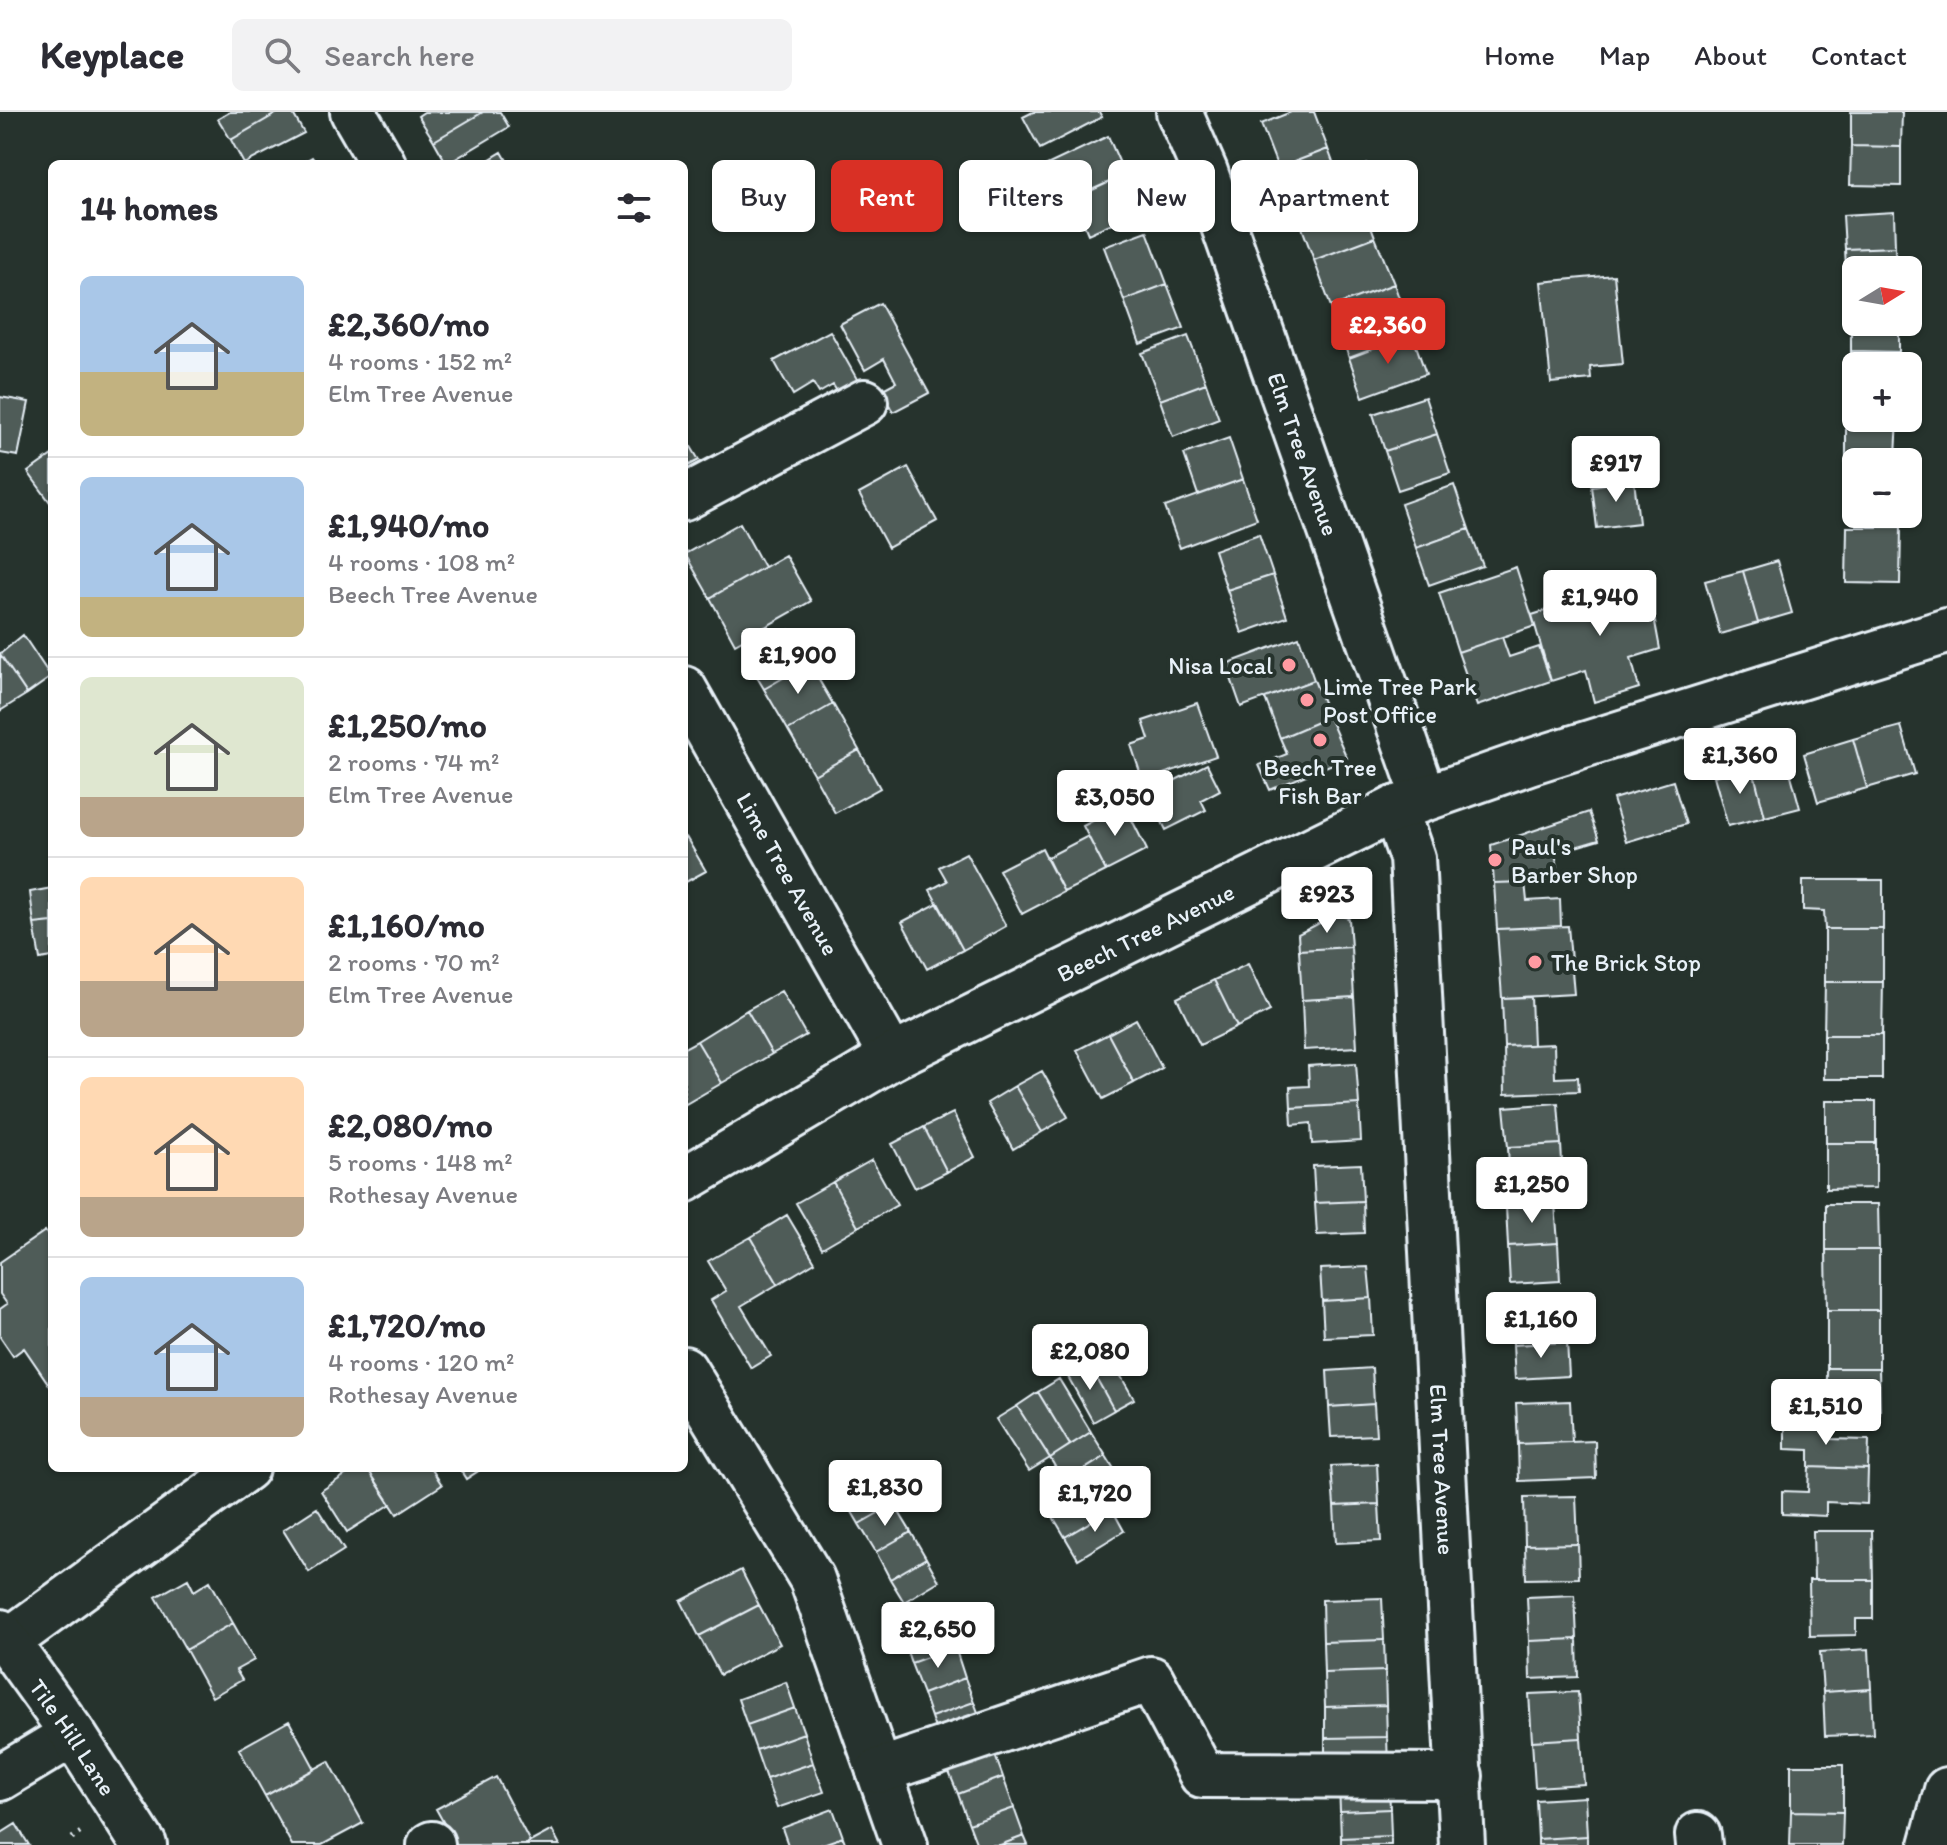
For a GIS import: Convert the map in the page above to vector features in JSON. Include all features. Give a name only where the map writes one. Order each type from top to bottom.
[{"type":"street","points":[[353,112],[381,160]]},
{"type":"street","name":"Elm Tree Avenue","points":[[1179,112],[1205,172],[1410,803],[1462,1845]]},
{"type":"street","points":[[688,496],[865,402]]},
{"type":"street","name":"Beech Tree Avenue","points":[[688,1178],[892,1057],[1410,803],[1947,631]]},
{"type":"street","name":"Lime Tree Avenue","points":[[688,696],[892,1057]]},
{"type":"street","points":[[688,1376],[812,1579],[905,1845]]},
{"type":"street","points":[[4,1637],[240,1472]]},
{"type":"street","name":"Tile Hill Lane","points":[[4,1637],[73,1734],[144,1845]]},
{"type":"street","points":[[879,1771],[1151,1679],[1202,1775],[1460,1776]]},
{"type":"street","points":[[0,1778],[73,1734]]},
{"type":"street","points":[[1932,1845],[1947,1790]]},
{"type":"building","points":[[230,112],[279,112],[231,140],[218,119]]},
{"type":"building","points":[[279,112],[292,112],[304,133],[252,160],[242,160],[231,140]]},
{"type":"building","points":[[424,112],[483,112],[434,141],[418,116]]},
{"type":"building","points":[[483,112],[500,112],[509,127],[454,160],[445,160],[434,141]]},
{"type":"building","points":[[1033,112],[1099,112],[1102,117],[1040,149],[1023,117]]},
{"type":"building","points":[[1291,112],[1314,112],[1328,149],[1299,160],[1275,160],[1261,124]]},
{"type":"building","points":[[1851,112],[1902,112],[1901,147],[1851,146]]},
{"type":"building","points":[[1108,136],[1118,160],[1108,160],[1108,183],[1092,190],[1092,160],[1057,160]]},
{"type":"building","points":[[1851,146],[1901,147],[1901,186],[1850,185]]},
{"type":"building","points":[[1328,149],[1332,160],[1299,160]]},
{"type":"building","points":[[502,152],[507,160],[489,160]]},
{"type":"building","points":[[1108,183],[1108,225],[1088,234],[1092,232],[1092,190]]},
{"type":"building","points":[[1894,212],[1895,247],[1845,249],[1843,215]]},
{"type":"building","points":[[1147,232],[1167,284],[1124,300],[1104,247]]},
{"type":"building","points":[[1304,232],[1373,232],[1375,237],[1314,260]]},
{"type":"building","points":[[1375,237],[1394,284],[1331,307],[1314,260]]},
{"type":"building","points":[[1895,247],[1895,256],[1845,256],[1845,249]]},
{"type":"building","points":[[1614,275],[1623,364],[1590,367],[1591,379],[1551,383],[1541,282]]},
{"type":"building","points":[[1167,284],[1184,328],[1140,344],[1124,300]]},
{"type":"building","points":[[1394,284],[1412,334],[1349,358],[1331,307]]},
{"type":"building","points":[[880,303],[929,393],[893,412],[881,390],[896,382],[884,359],[865,370],[840,324]]},
{"type":"building","points":[[830,331],[862,388],[842,399],[833,385],[819,393],[813,383],[793,395],[774,361]]},
{"type":"building","points":[[1412,334],[1426,374],[1363,397],[1349,358]]},
{"type":"building","points":[[1188,336],[1206,383],[1160,400],[1142,353]]},
{"type":"building","points":[[1851,336],[1899,336],[1899,352],[1851,351]]},
{"type":"building","points":[[1206,383],[1219,419],[1173,437],[1160,400]]},
{"type":"building","points":[[0,397],[29,402],[18,456],[0,453]]},
{"type":"building","points":[[1425,397],[1437,434],[1385,451],[1373,414]]},
{"type":"building","points":[[1846,432],[1897,432],[1896,448],[1846,448]]},
{"type":"building","points":[[1437,434],[1450,473],[1398,490],[1385,451]]},
{"type":"building","points":[[1229,438],[1243,479],[1198,495],[1184,454]]},
{"type":"building","points":[[688,442],[699,460],[688,466]]},
{"type":"building","points":[[48,458],[48,500],[28,472]]},
{"type":"building","points":[[908,467],[937,521],[888,548],[859,494]]},
{"type":"building","points":[[1243,479],[1257,519],[1180,548],[1165,507]]},
{"type":"building","points":[[1634,480],[1639,523],[1597,528],[1592,486]]},
{"type":"building","points":[[1454,485],[1469,529],[1416,548],[1401,504]]},
{"type":"building","points":[[740,523],[764,567],[710,598],[688,559],[688,552]]},
{"type":"building","points":[[1847,528],[1901,528],[1900,584],[1846,583]]},
{"type":"building","points":[[1469,529],[1483,566],[1429,585],[1416,548]]},
{"type":"building","points":[[1259,534],[1273,575],[1227,590],[1214,550]]},
{"type":"building","points":[[785,555],[811,601],[735,644],[710,598]]},
{"type":"building","points":[[1777,561],[1792,613],[1758,623],[1743,571]]},
{"type":"building","points":[[1516,567],[1535,626],[1458,652],[1439,593]]},
{"type":"building","points":[[1743,571],[1758,623],[1720,634],[1705,581]]},
{"type":"building","points":[[1273,575],[1287,617],[1242,633],[1227,590]]},
{"type":"building","points":[[1647,579],[1660,649],[1631,658],[1639,688],[1594,702],[1586,670],[1551,681],[1532,615]]},
{"type":"building","points":[[789,630],[809,663],[764,689],[745,657]]},
{"type":"building","points":[[23,635],[48,672],[48,679],[27,694],[0,654]]},
{"type":"building","points":[[1299,637],[1314,680],[1241,707],[1226,664]]},
{"type":"building","points":[[1502,637],[1509,657],[1539,647],[1551,681],[1477,706],[1458,652]]},
{"type":"building","points":[[0,654],[27,694],[0,711]]},
{"type":"building","points":[[809,663],[833,704],[788,730],[764,689]]},
{"type":"building","points":[[1314,680],[1329,717],[1280,738],[1265,698]]},
{"type":"building","points":[[1197,703],[1216,756],[1143,781],[1131,745],[1149,739],[1143,721]]},
{"type":"building","points":[[833,704],[859,750],[814,775],[788,730]]},
{"type":"building","points":[[1329,717],[1347,758],[1270,790],[1259,765],[1287,754],[1280,738]]},
{"type":"building","points":[[1901,726],[1915,774],[1867,788],[1853,739]]},
{"type":"building","points":[[1853,739],[1867,788],[1818,802],[1804,754]]},
{"type":"building","points":[[859,750],[880,788],[835,813],[814,775]]},
{"type":"building","points":[[1786,757],[1800,808],[1765,817],[1752,766]]},
{"type":"building","points":[[1207,764],[1220,790],[1201,800],[1206,810],[1166,830],[1148,794]]},
{"type":"building","points":[[1752,766],[1765,817],[1728,826],[1714,776]]},
{"type":"building","points":[[1673,781],[1686,824],[1626,842],[1613,799]]},
{"type":"building","points":[[1124,804],[1147,850],[1106,871],[1083,826]]},
{"type":"building","points":[[1589,812],[1599,840],[1555,853],[1561,881],[1494,883],[1491,845]]},
{"type":"building","points":[[1088,836],[1106,871],[1064,892],[1046,858]]},
{"type":"building","points":[[688,840],[706,871],[688,881]]},
{"type":"building","points":[[1042,848],[1064,892],[1022,914],[999,870]]},
{"type":"building","points":[[966,853],[1006,926],[963,950],[930,890],[947,881],[939,867]]},
{"type":"building","points":[[1803,880],[1883,880],[1883,929],[1825,929],[1824,911],[1803,910]]},
{"type":"building","points":[[1525,882],[1527,901],[1560,899],[1561,926],[1497,929],[1494,883]]},
{"type":"building","points":[[48,889],[48,922],[34,924],[30,892]]},
{"type":"building","points":[[938,903],[963,950],[927,969],[902,922]]},
{"type":"building","points":[[1339,913],[1349,919],[1351,947],[1299,950],[1298,934]]},
{"type":"building","points":[[48,922],[48,958],[40,959],[34,924]]},
{"type":"building","name":"The Brick Stop","points":[[1568,926],[1574,994],[1502,998],[1497,929]]},
{"type":"building","points":[[1825,929],[1883,929],[1883,982],[1825,982]]},
{"type":"building","points":[[1351,947],[1354,997],[1302,1000],[1299,950]]},
{"type":"building","points":[[1248,964],[1270,1011],[1237,1027],[1214,980]]},
{"type":"building","points":[[1214,980],[1237,1027],[1200,1045],[1177,998]]},
{"type":"building","points":[[1825,982],[1883,982],[1882,1035],[1824,1035]]},
{"type":"building","points":[[781,991],[806,1035],[772,1054],[747,1010]]},
{"type":"building","points":[[1354,997],[1357,1047],[1304,1050],[1302,1000]]},
{"type":"building","points":[[1531,997],[1533,1045],[1504,1046],[1502,998]]},
{"type":"building","points":[[747,1010],[772,1054],[722,1083],[697,1041]]},
{"type":"building","points":[[1136,1019],[1162,1068],[1134,1083],[1108,1034]]},
{"type":"building","points":[[1108,1034],[1134,1083],[1103,1099],[1077,1050]]},
{"type":"building","points":[[1824,1035],[1882,1035],[1882,1079],[1824,1079]]},
{"type":"building","points":[[697,1041],[722,1083],[688,1103],[688,1046]]},
{"type":"building","points":[[1554,1044],[1555,1078],[1578,1077],[1579,1091],[1505,1094],[1504,1046]]},
{"type":"building","points":[[1356,1063],[1359,1104],[1291,1108],[1290,1087],[1309,1086],[1308,1066]]},
{"type":"building","points":[[1042,1071],[1068,1117],[1042,1132],[1015,1086]]},
{"type":"building","points":[[1015,1086],[1042,1132],[1013,1149],[987,1103]]},
{"type":"building","points":[[1826,1101],[1876,1101],[1876,1143],[1826,1143]]},
{"type":"building","points":[[1558,1103],[1561,1144],[1508,1147],[1504,1107]]},
{"type":"building","points":[[1359,1104],[1361,1141],[1312,1144],[1311,1123],[1292,1125],[1291,1108]]},
{"type":"building","points":[[953,1113],[975,1157],[947,1172],[924,1127]]},
{"type":"building","points":[[924,1127],[947,1172],[915,1188],[892,1144]]},
{"type":"building","points":[[1826,1143],[1876,1143],[1876,1188],[1826,1189]]},
{"type":"building","points":[[1561,1144],[1563,1181],[1510,1185],[1508,1147]]},
{"type":"building","points":[[872,1160],[897,1205],[858,1227],[833,1182]]},
{"type":"building","points":[[1361,1164],[1363,1201],[1315,1203],[1313,1166]]},
{"type":"building","points":[[833,1182],[858,1227],[822,1248],[796,1203]]},
{"type":"building","points":[[1363,1201],[1364,1233],[1317,1235],[1315,1203]]},
{"type":"building","points":[[1555,1204],[1558,1243],[1508,1246],[1506,1207]]},
{"type":"building","points":[[1826,1204],[1878,1204],[1879,1250],[1826,1250]]},
{"type":"building","points":[[787,1215],[815,1262],[778,1284],[751,1237]]},
{"type":"building","points":[[45,1231],[48,1235],[48,1383],[24,1348],[13,1356],[0,1337],[0,1309],[7,1304],[0,1294],[0,1262]]},
{"type":"building","points":[[751,1237],[778,1284],[741,1306],[771,1356],[751,1368],[711,1300],[726,1291],[708,1261]]},
{"type":"building","points":[[1558,1243],[1560,1281],[1510,1284],[1508,1246]]},
{"type":"building","points":[[1826,1250],[1879,1250],[1879,1310],[1827,1310]]},
{"type":"building","points":[[1368,1267],[1371,1298],[1322,1301],[1320,1269]]},
{"type":"building","points":[[1371,1298],[1373,1335],[1324,1337],[1322,1301]]},
{"type":"building","points":[[1565,1301],[1567,1342],[1513,1345],[1511,1303]]},
{"type":"building","points":[[1827,1310],[1879,1310],[1879,1368],[1827,1368]]},
{"type":"building","points":[[1567,1342],[1569,1376],[1515,1379],[1513,1345]]},
{"type":"building","points":[[1107,1352],[1134,1399],[1114,1410],[1088,1363]]},
{"type":"building","points":[[1088,1363],[1114,1410],[1093,1422],[1067,1375]]},
{"type":"building","points":[[1372,1368],[1374,1404],[1329,1407],[1327,1371]]},
{"type":"building","points":[[1827,1368],[1879,1368],[1880,1413],[1827,1414]]},
{"type":"building","points":[[1059,1379],[1091,1432],[1070,1445],[1038,1392]]},
{"type":"building","points":[[1038,1392],[1070,1445],[1050,1458],[1017,1406]]},
{"type":"building","points":[[1570,1401],[1572,1442],[1518,1444],[1516,1403]]},
{"type":"building","points":[[1374,1404],[1376,1435],[1331,1437],[1329,1407]]},
{"type":"building","points":[[1017,1406],[1050,1458],[1029,1471],[996,1419]]},
{"type":"building","points":[[1785,1422],[1830,1424],[1830,1439],[1869,1440],[1868,1469],[1809,1467],[1809,1450],[1785,1449]]},
{"type":"building","points":[[1091,1432],[1106,1456],[1064,1482],[1050,1458]]},
{"type":"building","points":[[1595,1441],[1596,1478],[1519,1481],[1518,1444]]},
{"type":"building","points":[[1106,1456],[1119,1477],[1077,1502],[1064,1482]]},
{"type":"building","points":[[869,1461],[894,1504],[859,1524],[834,1481]]},
{"type":"building","points":[[1377,1464],[1379,1504],[1334,1506],[1331,1466]]},
{"type":"building","points":[[1809,1467],[1868,1469],[1867,1504],[1826,1502],[1826,1516],[1782,1514],[1782,1491],[1808,1492]]},
{"type":"building","points":[[350,1472],[370,1472],[391,1504],[347,1532],[321,1491]]},
{"type":"building","points":[[370,1472],[434,1472],[442,1485],[397,1514]]},
{"type":"building","points":[[462,1472],[477,1472],[466,1479]]},
{"type":"building","points":[[1100,1488],[1112,1509],[1065,1537],[1052,1515]]},
{"type":"building","points":[[1576,1496],[1578,1544],[1525,1545],[1524,1497]]},
{"type":"building","points":[[894,1504],[911,1532],[876,1552],[859,1524]]},
{"type":"building","points":[[1379,1504],[1381,1541],[1336,1543],[1334,1506]]},
{"type":"building","points":[[317,1508],[344,1550],[309,1572],[283,1530]]},
{"type":"building","points":[[1112,1509],[1124,1531],[1078,1559],[1065,1537]]},
{"type":"building","points":[[1813,1531],[1872,1531],[1873,1580],[1814,1580]]},
{"type":"building","points":[[911,1532],[926,1558],[890,1579],[876,1552]]},
{"type":"building","points":[[1578,1544],[1579,1578],[1526,1579],[1525,1545]]},
{"type":"building","points":[[926,1558],[939,1581],[904,1602],[890,1579]]},
{"type":"building","points":[[741,1570],[759,1605],[699,1636],[681,1601]]},
{"type":"building","points":[[188,1579],[194,1591],[210,1581],[233,1623],[186,1650],[156,1597]]},
{"type":"building","points":[[1809,1580],[1873,1580],[1873,1619],[1856,1619],[1856,1635],[1810,1636]]},
{"type":"building","points":[[1575,1595],[1577,1639],[1529,1641],[1527,1597]]},
{"type":"building","points":[[1382,1598],[1384,1640],[1323,1642],[1322,1600]]},
{"type":"building","points":[[759,1605],[780,1644],[720,1675],[699,1636]]},
{"type":"building","points":[[943,1617],[955,1647],[911,1663],[901,1633]]},
{"type":"building","points":[[233,1623],[254,1660],[236,1670],[242,1680],[212,1697],[186,1650]]},
{"type":"building","points":[[1577,1639],[1578,1677],[1530,1679],[1529,1641]]},
{"type":"building","points":[[1384,1640],[1385,1671],[1324,1673],[1323,1642]]},
{"type":"building","points":[[955,1647],[965,1678],[923,1694],[911,1663]]},
{"type":"building","points":[[1869,1649],[1871,1689],[1823,1692],[1820,1652]]},
{"type":"building","points":[[1385,1671],[1386,1705],[1325,1707],[1324,1673]]},
{"type":"building","points":[[965,1678],[974,1702],[931,1717],[923,1694]]},
{"type":"building","points":[[786,1682],[795,1708],[747,1725],[738,1699]]},
{"type":"building","points":[[1871,1689],[1873,1734],[1825,1736],[1823,1692]]},
{"type":"building","points":[[1578,1692],[1581,1738],[1532,1741],[1529,1694]]},
{"type":"building","points":[[974,1702],[986,1733],[942,1748],[931,1717]]},
{"type":"building","points":[[1386,1705],[1387,1737],[1325,1738],[1325,1707]]},
{"type":"building","points":[[795,1708],[804,1733],[756,1750],[747,1725]]},
{"type":"building","points":[[289,1721],[315,1769],[265,1796],[239,1749]]},
{"type":"building","points":[[804,1733],[813,1763],[766,1779],[756,1750]]},
{"type":"building","points":[[1387,1737],[1388,1766],[1325,1768],[1325,1738]]},
{"type":"building","points":[[1581,1738],[1584,1784],[1535,1787],[1532,1741]]},
{"type":"building","points":[[992,1747],[1003,1777],[958,1794],[946,1765]]},
{"type":"building","points":[[329,1761],[363,1823],[322,1845],[292,1845],[265,1796]]},
{"type":"building","points":[[813,1763],[824,1792],[777,1808],[766,1779]]},
{"type":"building","points":[[1791,1765],[1843,1765],[1843,1812],[1791,1811]]},
{"type":"building","points":[[496,1777],[530,1842],[524,1845],[456,1845],[436,1809]]},
{"type":"building","points":[[1003,1777],[1014,1808],[969,1824],[958,1794]]},
{"type":"building","points":[[1389,1783],[1390,1809],[1340,1811],[1339,1785]]},
{"type":"building","points":[[1585,1797],[1587,1836],[1538,1839],[1536,1800]]},
{"type":"building","points":[[1014,1808],[1024,1836],[1000,1845],[977,1845],[969,1824]]},
{"type":"building","points":[[833,1809],[843,1837],[820,1845],[788,1845],[782,1828]]},
{"type":"building","points":[[1390,1809],[1391,1836],[1341,1838],[1340,1811]]},
{"type":"building","points":[[1791,1811],[1843,1812],[1842,1845],[1790,1845]]},
{"type":"building","points":[[16,1824],[29,1845],[0,1845],[0,1834]]},
{"type":"building","points":[[552,1830],[560,1845],[524,1845],[530,1842]]},
{"type":"building","points":[[1024,1836],[1028,1845],[1000,1845]]},
{"type":"building","points":[[1391,1836],[1391,1845],[1341,1845],[1341,1838]]},
{"type":"building","points":[[1587,1836],[1587,1845],[1538,1845],[1538,1839]]},
{"type":"building","points":[[843,1837],[846,1845],[820,1845]]},
{"type":"place","name":"Nisa Local","points":[[1289,665]]},
{"type":"place","name":"Lime Tree Park Post Office","points":[[1307,700]]},
{"type":"place","name":"Beech Tree Fish Bar","points":[[1320,740]]},
{"type":"place","name":"Paul's Barber Shop","points":[[1495,860]]},
{"type":"place","name":"The Brick Stop","points":[[1535,962]]}]
